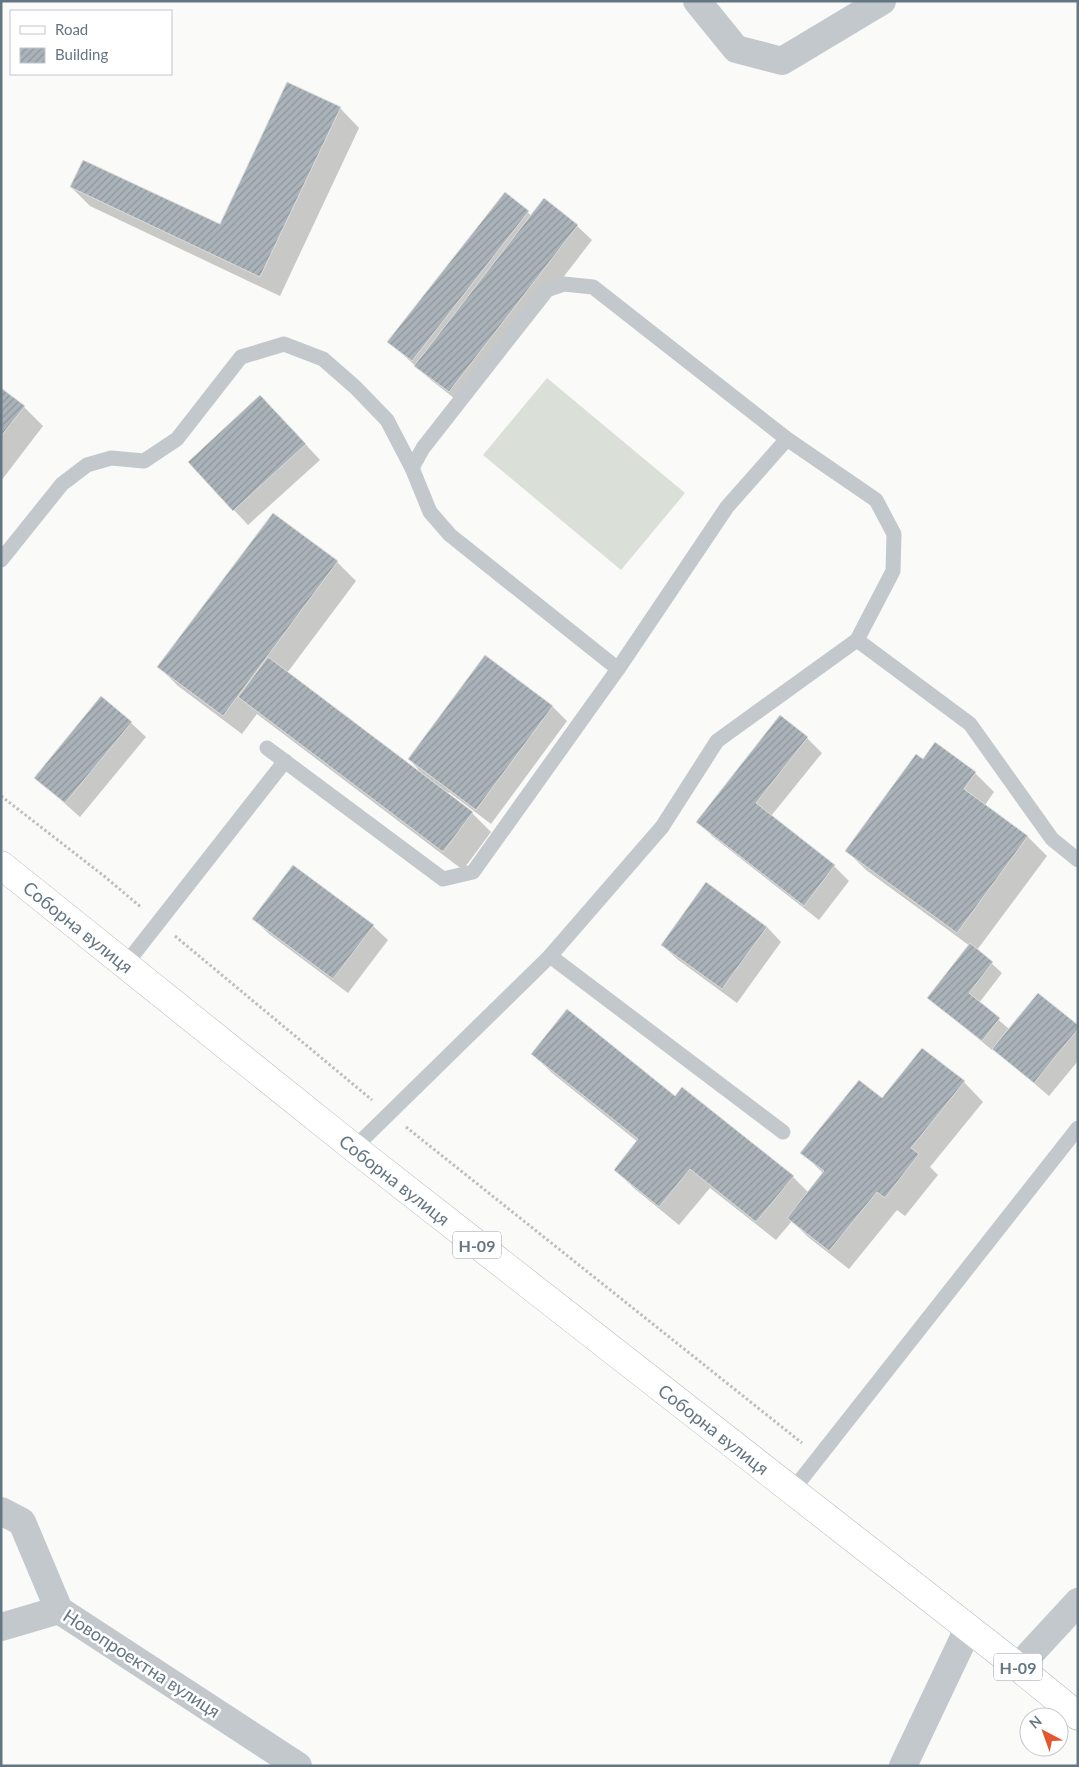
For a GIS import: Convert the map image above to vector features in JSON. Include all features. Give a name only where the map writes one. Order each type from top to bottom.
[{"type":"main road","name":"Соборна вулиця","points":[[1,866],[354,1148],[962,1625]]},
{"type":"main road","name":"Н-09","points":[[962,1625],[1018,1667],[1078,1716]]},
{"type":"street","points":[[697,1],[736,49],[782,61],[882,1]]},
{"type":"street","name":"Новопроектна вулиця","points":[[1,1511],[22,1522],[59,1610],[298,1766]]},
{"type":"street","points":[[1018,1667],[1078,1602]]},
{"type":"street","points":[[1,1627],[59,1610]]},
{"type":"street","points":[[903,1766],[962,1625]]},
{"type":"lane","points":[[354,1148],[550,956],[662,827],[717,741],[857,640],[893,571],[894,534],[876,500],[787,439],[593,287],[564,284],[547,290],[424,448],[412,468]]},
{"type":"lane","points":[[1,560],[62,484],[81,469],[87,465],[111,458],[144,461],[177,439],[241,356],[284,344],[323,359],[356,387],[387,420],[412,468],[430,512],[450,535],[618,668]]},
{"type":"lane","points":[[267,748],[443,879],[473,872],[618,668],[727,507],[787,439]]},
{"type":"lane","points":[[857,640],[970,724],[1052,839],[1078,860]]},
{"type":"lane","points":[[125,965],[284,761]]},
{"type":"lane","points":[[550,956],[783,1132]]},
{"type":"lane","points":[[792,1491],[1078,1128]]},
{"type":"shaded area","points":[[547,378],[685,493],[621,570],[483,455]]},
{"type":"building","points":[[287,82],[341,107],[260,277],[70,187],[83,160],[220,224]]},
{"type":"building","points":[[505,192],[529,211],[412,361],[387,342]]},
{"type":"building","points":[[544,198],[578,225],[449,392],[414,366]]},
{"type":"building","points":[[1,388],[25,406],[1,436]]},
{"type":"building","points":[[260,395],[306,444],[233,511],[188,462]]},
{"type":"building","points":[[273,513],[338,561],[223,716],[157,667]]},
{"type":"building","points":[[485,655],[553,706],[476,810],[408,759]]},
{"type":"building","points":[[268,657],[473,812],[443,852],[238,697]]},
{"type":"building","points":[[101,696],[132,722],[65,803],[34,778]]},
{"type":"building","points":[[780,715],[808,737],[756,803],[835,865],[804,906],[696,822]]},
{"type":"building","points":[[935,742],[976,772],[964,789],[1028,836],[957,933],[845,851],[916,754],[923,759]]},
{"type":"building","points":[[293,865],[374,925],[333,979],[252,919]]},
{"type":"building","points":[[706,882],[767,927],[722,989],[661,945]]},
{"type":"building","points":[[970,943],[993,962],[969,993],[1000,1018],[982,1041],[927,998]]},
{"type":"building","points":[[1038,993],[1078,1025],[1078,1029],[1034,1083],[992,1049]]},
{"type":"building","points":[[567,1009],[675,1096],[682,1087],[794,1176],[756,1222],[690,1169],[659,1207],[614,1170],[638,1139],[531,1054]]},
{"type":"building","points":[[922,1048],[965,1081],[911,1148],[919,1154],[885,1198],[877,1192],[829,1251],[787,1218],[824,1171],[800,1153],[859,1080],[882,1098]]}]
